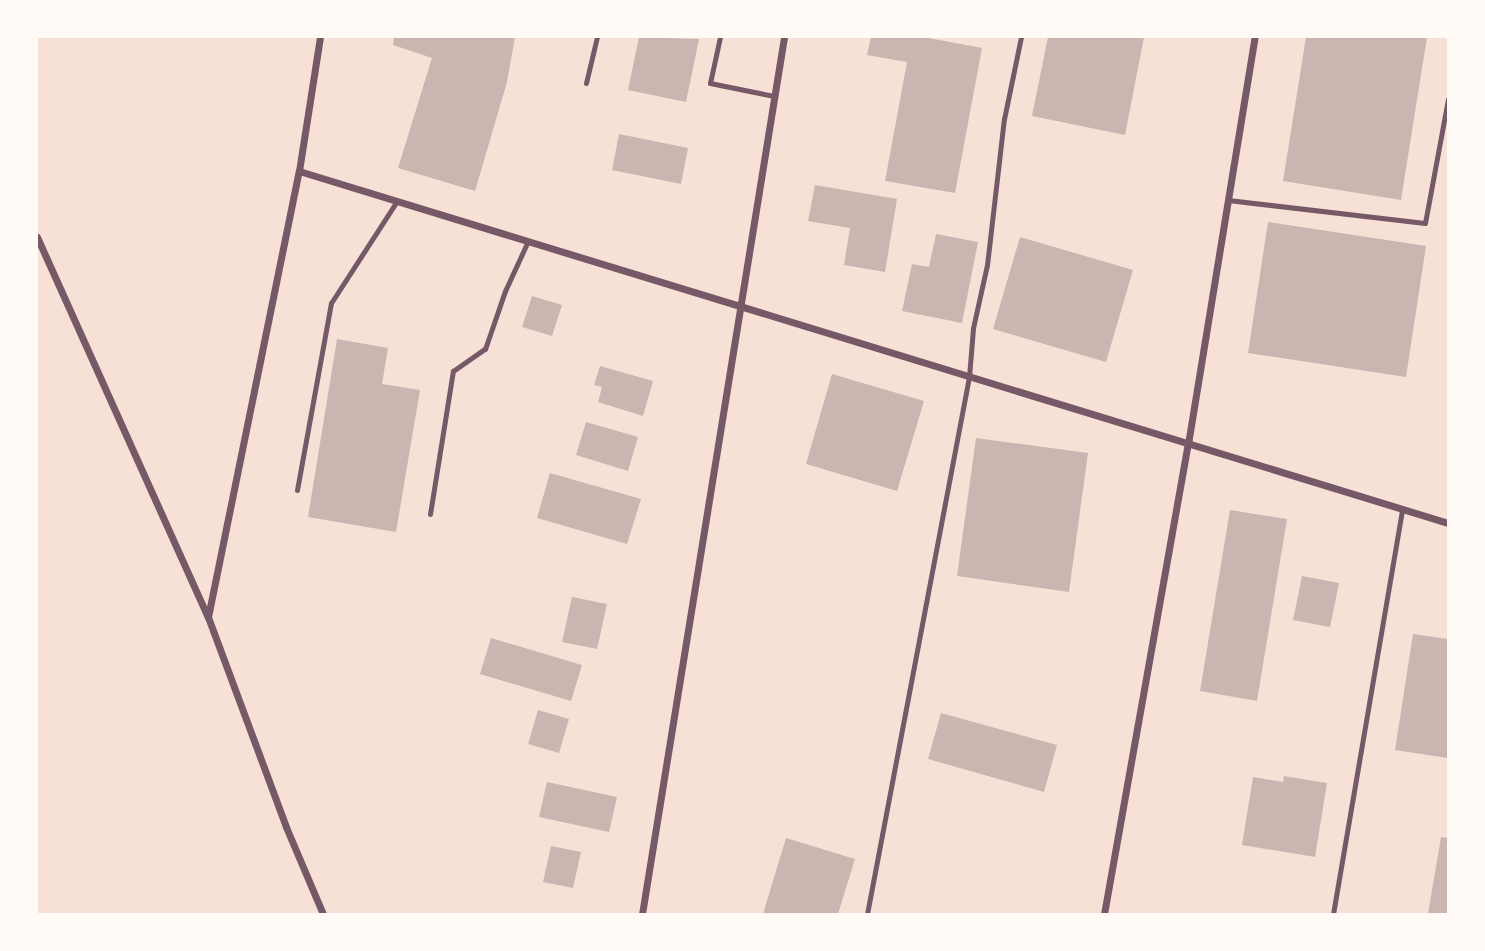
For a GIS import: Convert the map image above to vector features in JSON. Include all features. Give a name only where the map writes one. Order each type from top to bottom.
[{"type":"street","points":[[208,617],[299,171],[320,37]]},
{"type":"street","points":[[642,914],[784,37]]},
{"type":"street","points":[[1104,914],[1188,444],[1255,37]]},
{"type":"street","points":[[299,171],[1448,523]]},
{"type":"street","points":[[37,237],[208,617],[286,827],[323,914]]},
{"type":"lane","points":[[586,83],[597,37]]},
{"type":"lane","points":[[720,37],[710,83],[774,96]]},
{"type":"lane","points":[[867,914],[969,377],[973,328],[987,265],[1004,119],[1021,37]]},
{"type":"lane","points":[[1228,200],[1425,223],[1448,99]]},
{"type":"lane","points":[[298,490],[331,303],[397,201]]},
{"type":"lane","points":[[430,514],[453,371],[485,349],[505,291],[528,241]]},
{"type":"lane","points":[[1333,914],[1402,509]]},
{"type":"building","points":[[394,37],[515,37],[507,82],[475,191],[398,168],[432,58],[393,45]]},
{"type":"building","points":[[639,37],[699,39],[686,102],[628,90]]},
{"type":"building","points":[[871,37],[923,37],[982,48],[955,193],[885,181],[907,62],[867,55]]},
{"type":"building","points":[[1048,37],[1144,37],[1125,135],[1032,116]]},
{"type":"building","points":[[1306,37],[1427,37],[1401,200],[1283,181]]},
{"type":"building","points":[[619,134],[688,148],[681,184],[612,170]]},
{"type":"building","points":[[815,185],[897,199],[885,272],[844,265],[850,228],[808,221]]},
{"type":"building","points":[[1268,222],[1426,246],[1406,377],[1248,353]]},
{"type":"building","points":[[936,234],[978,242],[962,323],[902,311],[912,264],[929,267]]},
{"type":"building","points":[[1020,237],[1133,270],[1106,362],[993,329]]},
{"type":"building","points":[[532,296],[562,305],[552,336],[522,327]]},
{"type":"building","points":[[337,339],[388,348],[382,384],[420,390],[396,532],[308,517]]},
{"type":"building","points":[[600,366],[653,381],[643,416],[598,402],[602,387],[594,385]]},
{"type":"building","points":[[832,374],[924,401],[897,491],[806,464]]},
{"type":"building","points":[[586,422],[638,437],[628,471],[576,455]]},
{"type":"building","points":[[976,438],[1088,453],[1069,592],[957,576]]},
{"type":"building","points":[[550,473],[641,499],[627,544],[537,518]]},
{"type":"building","points":[[1230,510],[1287,519],[1257,701],[1200,691]]},
{"type":"building","points":[[1302,576],[1339,583],[1330,627],[1293,620]]},
{"type":"building","points":[[572,597],[607,604],[597,649],[562,642]]},
{"type":"building","points":[[1413,634],[1448,639],[1448,758],[1395,750]]},
{"type":"building","points":[[491,638],[582,665],[571,701],[480,674]]},
{"type":"building","points":[[538,710],[569,719],[559,753],[528,744]]},
{"type":"building","points":[[941,713],[1057,745],[1044,792],[928,759]]},
{"type":"building","points":[[1284,776],[1327,783],[1315,857],[1242,845],[1253,777],[1283,782]]},
{"type":"building","points":[[547,782],[617,797],[609,832],[539,817]]},
{"type":"building","points":[[1441,837],[1448,838],[1448,914],[1428,914]]},
{"type":"building","points":[[786,838],[855,859],[838,914],[763,914]]},
{"type":"building","points":[[551,846],[581,852],[573,888],[543,882]]}]
